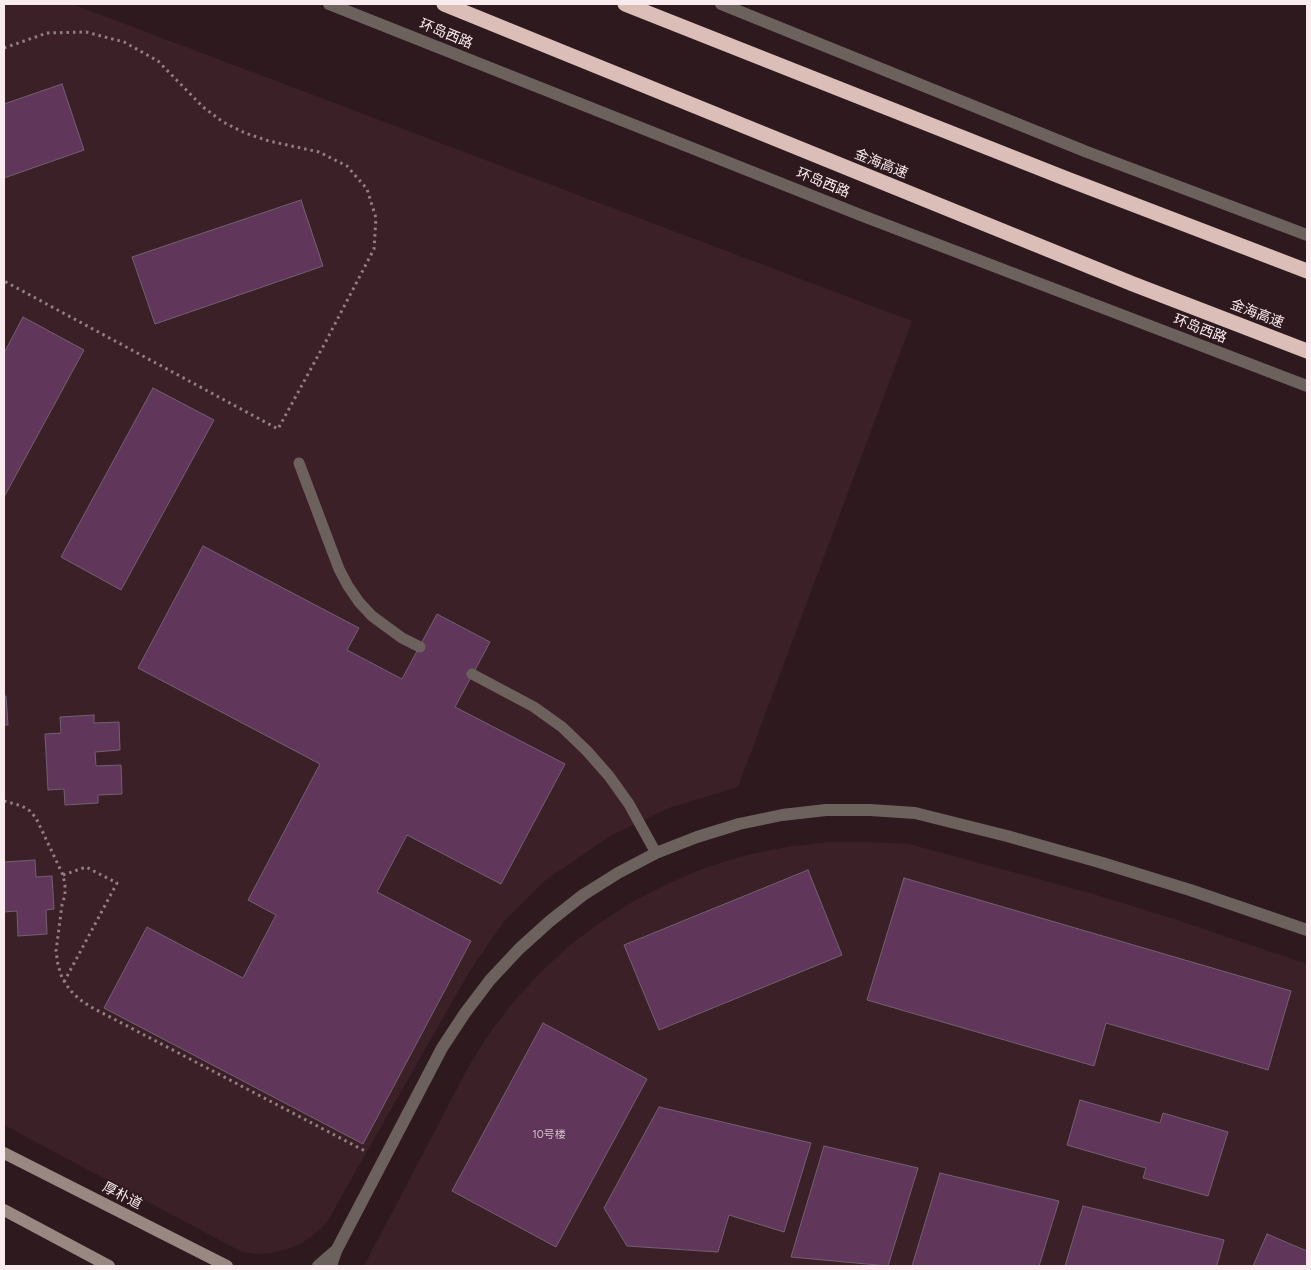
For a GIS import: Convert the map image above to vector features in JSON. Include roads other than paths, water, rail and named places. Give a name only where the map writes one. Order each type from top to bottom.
[{"type":"highway","name":"金海高速","points":[[444,4],[1133,284],[1307,351]]},
{"type":"highway","points":[[625,4],[1067,179],[1307,271]]},
{"type":"main road","name":"厚朴道","points":[[4,1154],[227,1266]]},
{"type":"main road","points":[[4,1210],[109,1266]]},
{"type":"street","name":"环岛西路","points":[[329,4],[863,216],[1307,386]]},
{"type":"street","points":[[721,4],[1087,152],[1307,235]]},
{"type":"street","points":[[331,1266],[336,1251],[442,1048],[490,980],[518,949],[576,900],[618,873],[656,854],[697,837],[739,824],[782,815],[826,810],[914,813],[1007,836],[1099,862],[1190,890],[1307,930]]},
{"type":"street","points":[[318,1266],[336,1251]]},
{"type":"lane","points":[[299,463],[339,569],[348,586],[372,616],[402,638],[420,646]]},
{"type":"lane","points":[[472,674],[534,707],[562,727],[587,750],[629,804],[656,854]]}]
